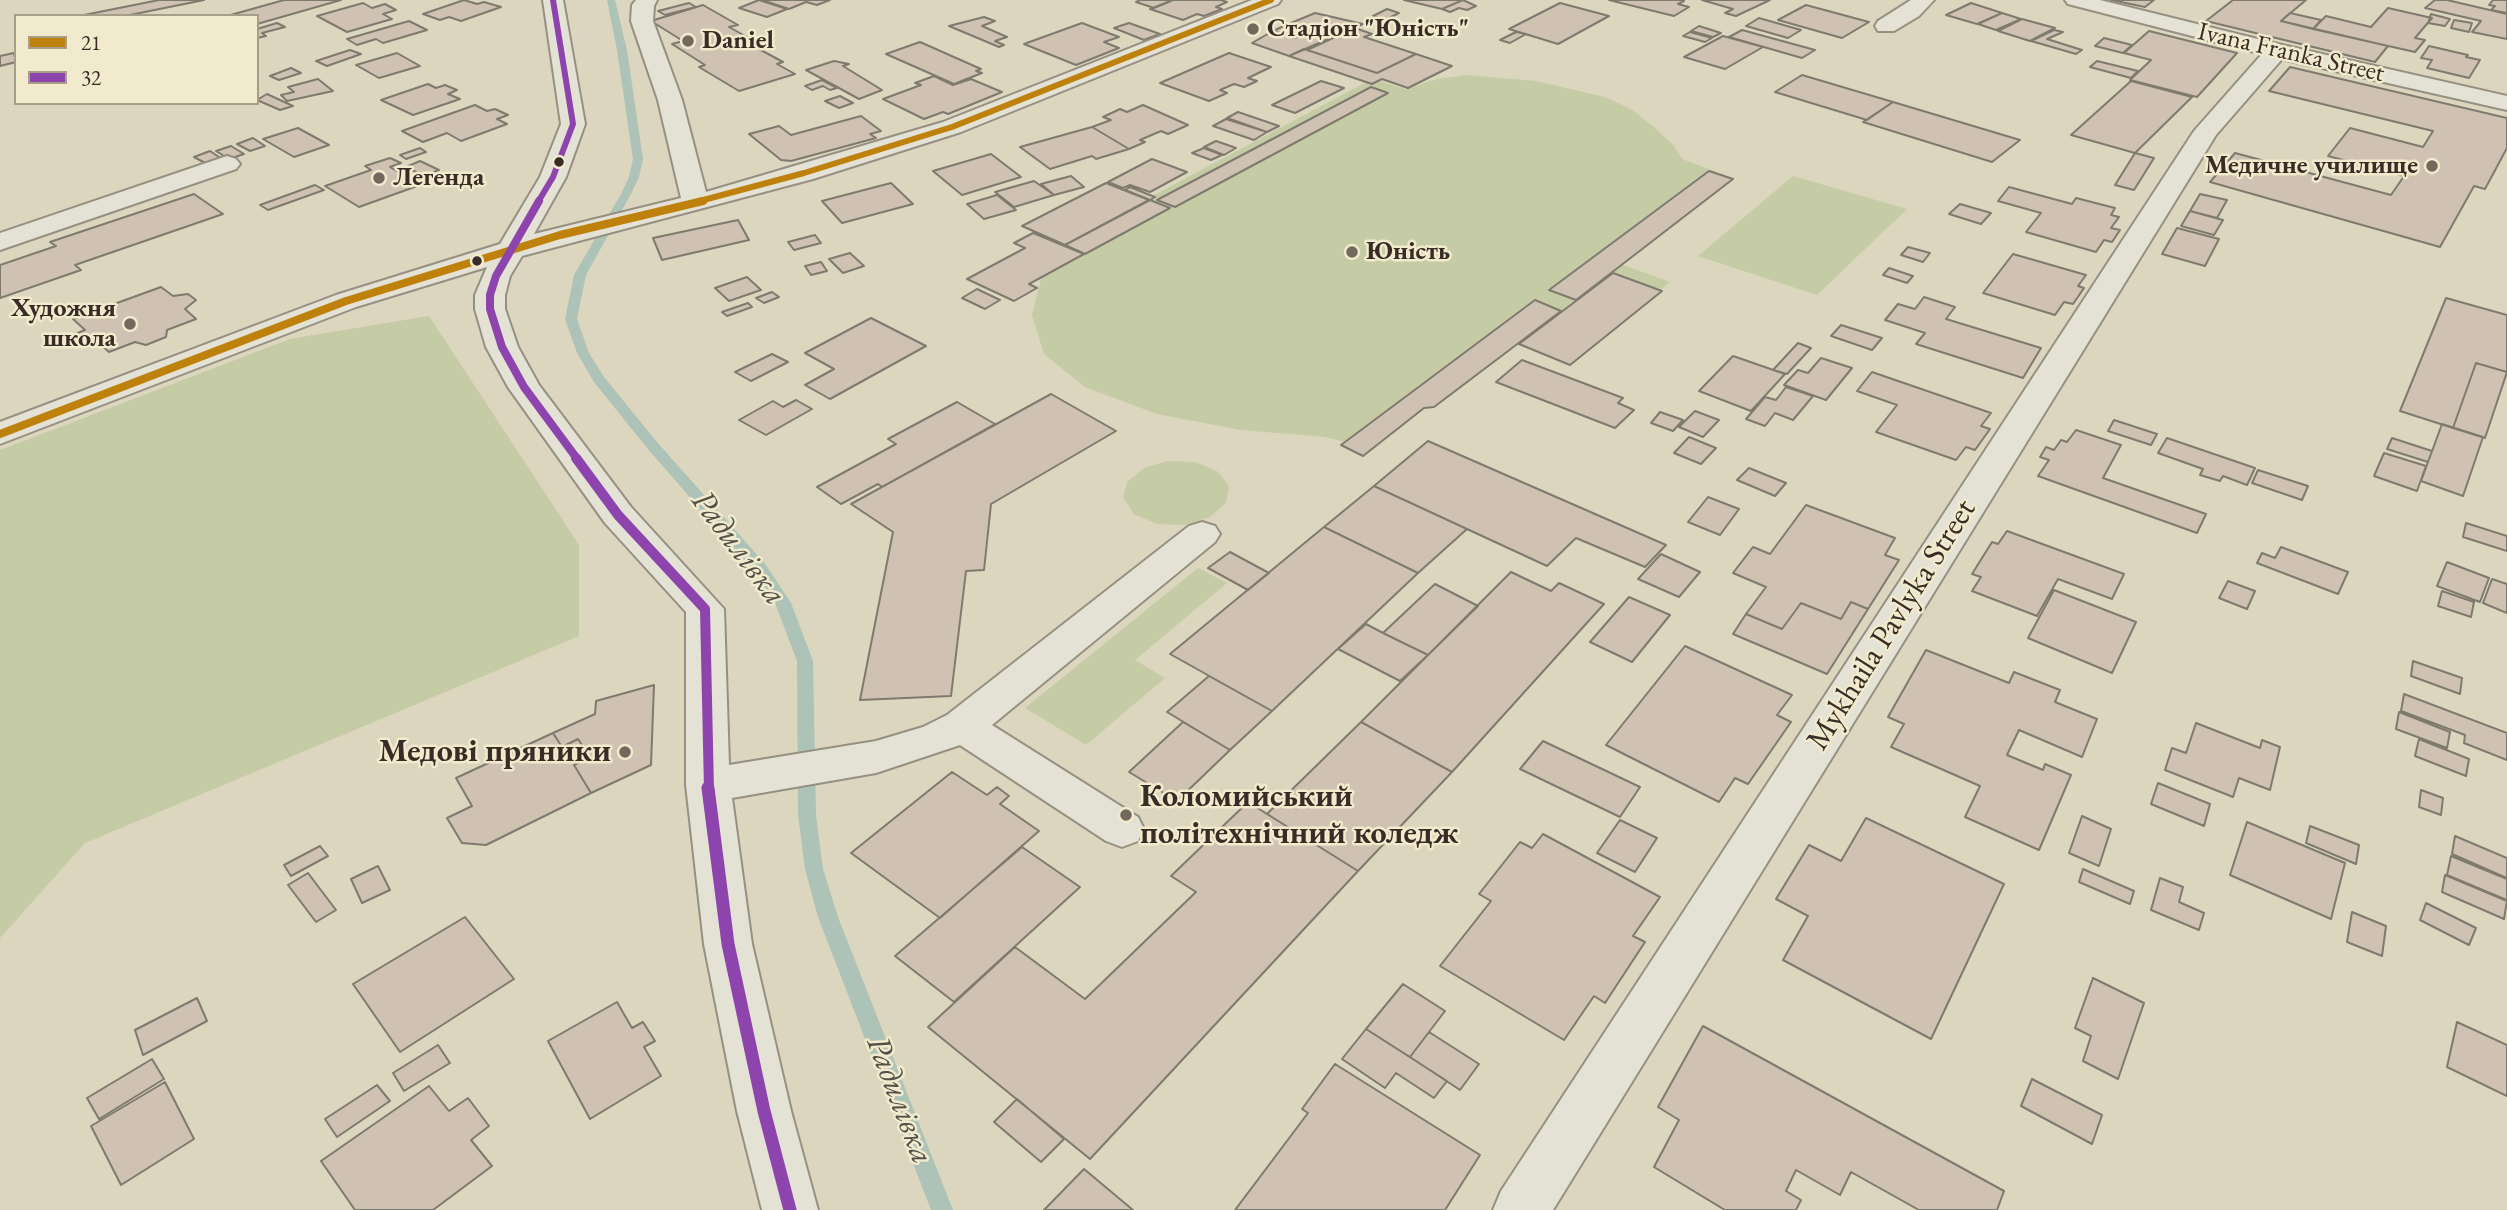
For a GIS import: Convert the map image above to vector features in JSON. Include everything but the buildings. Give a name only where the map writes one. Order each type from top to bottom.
[{"type":"street","points":[[553,0],[573,124],[554,177],[508,253],[490,295],[493,324],[524,387],[618,515],[705,608],[708,785],[728,944],[764,1111],[790,1210]]},
{"type":"street","points":[[647,0],[643,5],[642,21],[670,100],[695,203]]},
{"type":"street","points":[[0,435],[346,301],[560,235],[695,203],[804,173],[984,116],[1271,0]]},
{"type":"street","points":[[1886,26],[1924,0]]},
{"type":"street","name":"Ivana Franka Street","points":[[2075,0],[2163,14],[2277,51],[2507,103]]},
{"type":"street","name":"Mykhaila Pavlyka Street","points":[[1521,1210],[2206,131],[2277,51]]},
{"type":"street","points":[[0,242],[227,164]]},
{"type":"street","points":[[708,785],[839,764],[911,748],[962,726],[1202,534]]},
{"type":"street","points":[[962,726],[1122,829]]},
{"type":"green space","name":"Юність","points":[[1467,75],[1536,81],[1605,97],[1631,109],[1654,127],[1674,146],[1682,159],[1725,175],[1615,262],[1670,282],[1574,359],[1520,337],[1371,448],[1325,437],[1241,430],[1157,414],[1085,387],[1044,354],[1032,315],[1043,271],[1096,243],[1081,234],[1372,79],[1406,89],[1437,79]]},
{"type":"green space","points":[[1793,176],[1907,209],[1817,295],[1698,256]]},
{"type":"green space","points":[[429,316],[579,545],[579,636],[85,843],[0,938],[0,450],[290,339]]},
{"type":"green space","points":[[1168,461],[1195,462],[1217,471],[1229,486],[1226,503],[1210,517],[1184,525],[1157,524],[1134,514],[1123,498],[1127,482],[1144,468]]},
{"type":"green space","points":[[1198,568],[1227,583],[1135,660],[1165,678],[1086,745],[1025,708]]},
{"type":"waterway","name":"Радилівка","points":[[611,0],[622,50],[638,159],[626,194],[580,275],[571,319],[583,353],[599,379],[652,445],[761,569],[783,603],[805,661],[807,815],[814,869],[828,917],[942,1210]]},
{"type":"transit line","name":"32","points":[[553,0],[573,124],[553,177],[496,276],[490,295],[490,309],[502,347],[524,387],[618,515],[705,609],[708,785],[728,944],[764,1111],[790,1210]]},
{"type":"transit line","name":"21","points":[[0,434],[346,301],[560,235],[643,217],[804,173],[952,127],[1271,0]]},
{"type":"place","name":"Стадіон \"Юність\"","points":[[1253,29]]},
{"type":"place","name":"Daniel","points":[[688,41]]},
{"type":"place","name":"Медичне училище","points":[[2432,166]]},
{"type":"place","name":"Легенда","points":[[379,178]]},
{"type":"place","name":"Юність","points":[[1352,252]]},
{"type":"place","name":"Художня школа","points":[[130,324]]},
{"type":"place","name":"Медові пряники","points":[[625,752]]},
{"type":"place","name":"Коломийський політехнічний коледж","points":[[1126,815]]}]
